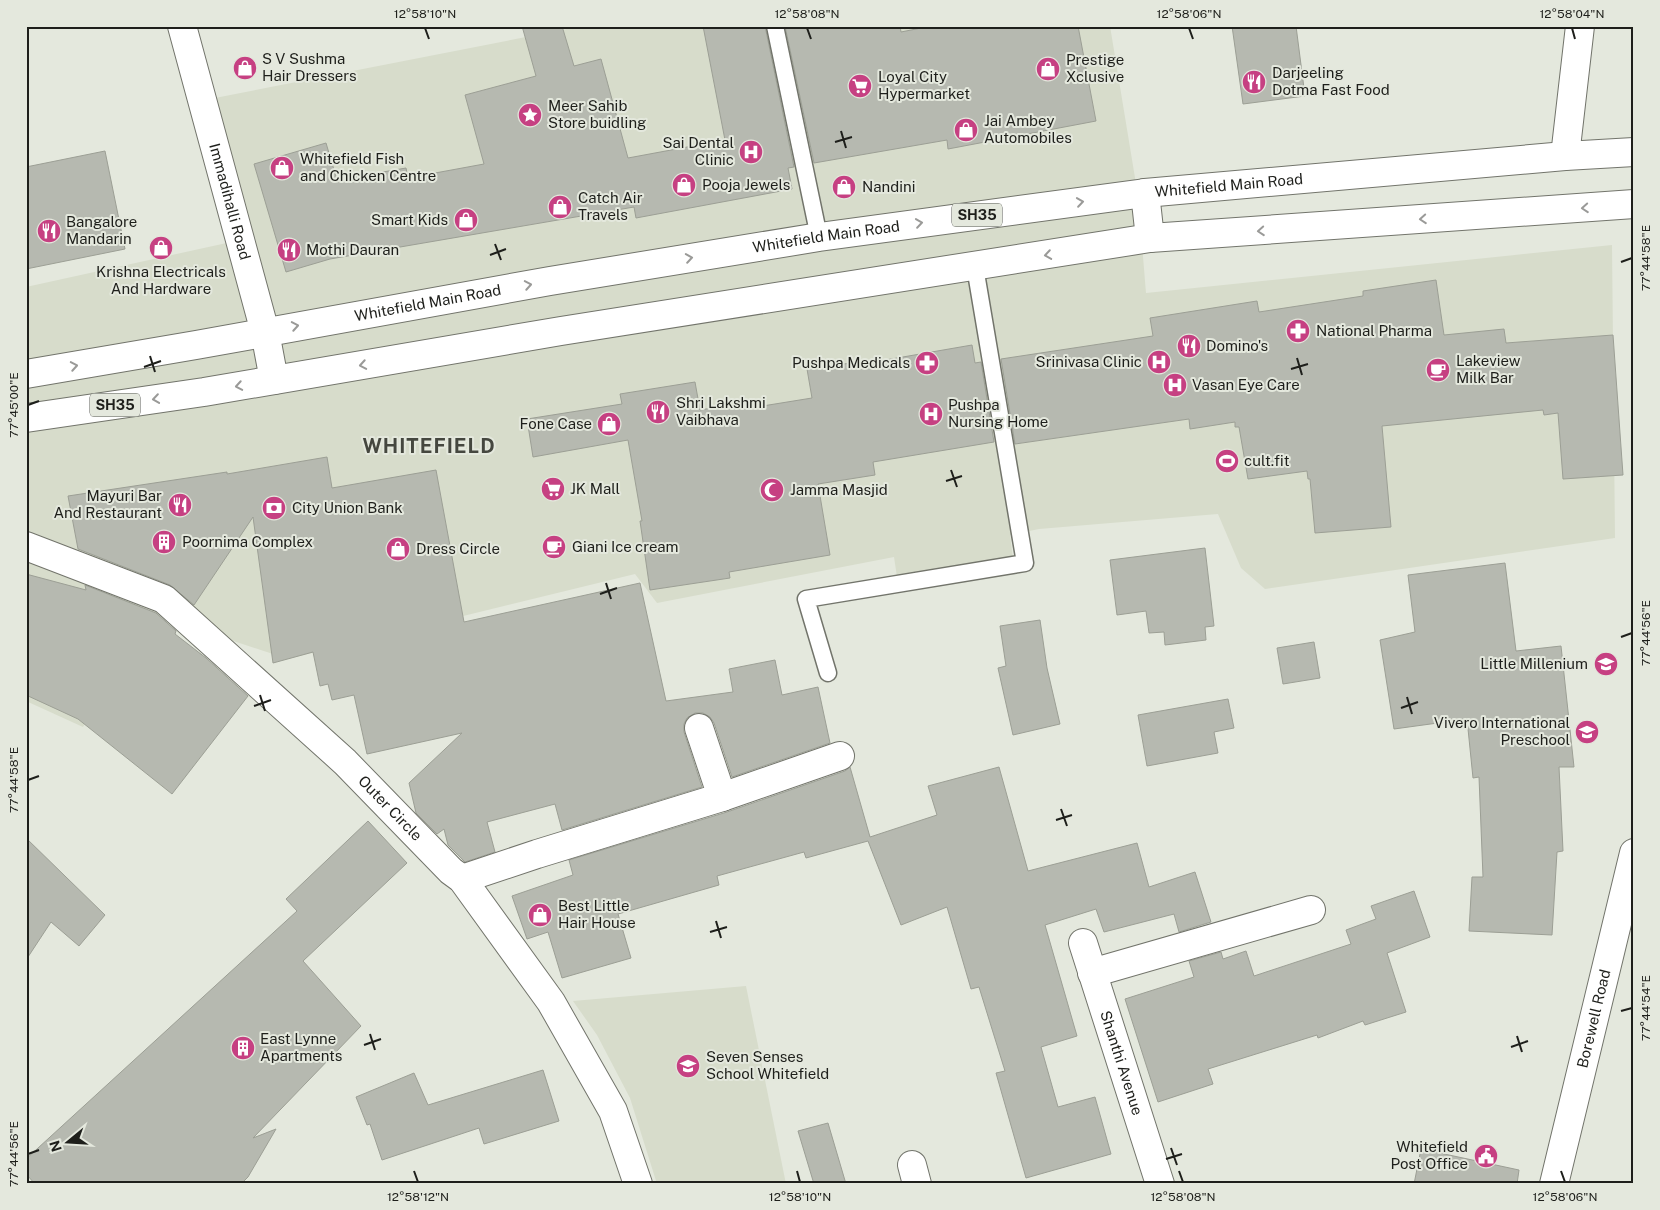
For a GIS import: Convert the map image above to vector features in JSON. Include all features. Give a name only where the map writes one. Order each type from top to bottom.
[{"type":"main road","name":"Immadihalli Road","points":[[182,26],[265,332],[274,380]]},
{"type":"main road","points":[[1565,156],[1580,26]]},
{"type":"main road","name":"Whitefield Main Road","points":[[26,374],[550,281],[819,237],[1145,193],[1565,156],[1634,152]]},
{"type":"main road","points":[[1145,193],[1150,238]]},
{"type":"main road","name":"SH35","points":[[26,418],[274,380],[561,330],[975,267],[1150,238],[1634,204]]},
{"type":"main road","name":"Outer Circle","points":[[26,546],[164,599],[345,762],[451,871],[462,879],[556,1010],[613,1111],[638,1184]]},
{"type":"main road","points":[[699,728],[722,797]]},
{"type":"main road","points":[[462,879],[722,797],[840,756]]},
{"type":"main road","name":"Borewell Road","points":[[1554,1184],[1634,852]]},
{"type":"main road","points":[[1092,973],[1312,910]]},
{"type":"main road","name":"Shanthi Avenue","points":[[1083,943],[1160,1184]]},
{"type":"lane","points":[[775,26],[819,237]]},
{"type":"lane","points":[[828,673],[806,599],[1025,563],[975,267]]},
{"type":"shaded area","points":[[582,26],[1110,26],[1138,196],[1146,293],[1612,245],[1615,538],[1265,589],[1241,568],[1218,514],[1039,529],[1010,535],[1013,559],[897,577],[894,557],[657,603],[635,574],[288,659],[149,613],[83,727],[26,701],[26,287],[254,237],[215,98]]},
{"type":"shaded area","name":"Seven Senses School Whitefield","points":[[746,986],[786,1184],[657,1184],[630,1098],[597,1035],[573,1001]]},
{"type":"building","points":[[522,26],[562,26],[574,66],[601,59],[628,158],[725,140],[703,26],[765,26],[794,167],[788,168],[792,189],[636,218],[634,207],[330,259],[286,272],[254,164],[326,143],[337,180],[406,168],[408,178],[484,164],[465,95],[536,76]]},
{"type":"building","points":[[785,26],[900,26],[901,32],[931,26],[1078,26],[1096,121],[948,149],[947,140],[814,163]]},
{"type":"building","points":[[1232,26],[1296,26],[1305,96],[1243,104]]},
{"type":"building","points":[[105,151],[125,249],[26,269],[26,167]]},
{"type":"building","points":[[1436,280],[1444,335],[1504,329],[1506,343],[1613,335],[1623,475],[1563,479],[1558,413],[1544,415],[1543,410],[1382,426],[1391,527],[1315,533],[1310,479],[1308,479],[1307,471],[1248,479],[1239,427],[1235,427],[1235,422],[1190,429],[1189,419],[1015,444],[1001,359],[1153,336],[1150,318],[1257,301],[1259,312],[1363,296],[1363,291]]},
{"type":"building","points":[[972,345],[975,363],[981,362],[994,442],[873,462],[875,475],[818,484],[830,555],[729,572],[730,578],[650,590],[640,521],[642,521],[628,440],[533,457],[527,419],[622,404],[620,394],[695,382],[700,410],[743,403],[744,409],[812,398],[807,369],[851,363],[851,366]]},
{"type":"building","points":[[327,457],[332,488],[436,470],[464,622],[640,583],[666,701],[733,692],[729,669],[775,660],[782,695],[818,687],[830,743],[732,777],[714,723],[710,717],[703,713],[695,713],[687,718],[684,724],[684,732],[702,787],[562,830],[555,804],[487,822],[495,852],[465,862],[448,845],[444,829],[437,834],[416,813],[409,783],[462,733],[367,754],[354,695],[332,700],[328,684],[320,686],[313,652],[273,663],[253,517],[194,605],[170,585],[78,549],[68,496],[227,472],[227,474]]},
{"type":"building","points":[[1205,548],[1214,626],[1205,627],[1206,640],[1165,645],[1164,632],[1149,633],[1146,611],[1117,615],[1110,560]]},
{"type":"building","points":[[1505,563],[1516,651],[1561,646],[1574,767],[1559,767],[1563,851],[1557,852],[1552,935],[1469,931],[1472,877],[1483,877],[1479,777],[1473,778],[1467,719],[1394,729],[1380,640],[1415,632],[1408,575]]},
{"type":"building","points":[[26,574],[86,590],[85,585],[156,613],[176,631],[175,634],[206,658],[248,696],[172,794],[78,719],[26,695]]},
{"type":"building","points":[[1040,620],[1047,668],[1060,724],[1013,735],[998,668],[1006,666],[1000,626]]},
{"type":"building","points":[[1314,642],[1320,678],[1283,684],[1277,648]]},
{"type":"building","points":[[1228,699],[1234,728],[1214,732],[1218,753],[1147,766],[1138,715]]},
{"type":"building","points":[[850,767],[870,837],[937,815],[928,786],[999,767],[1028,871],[1137,843],[1149,887],[1195,872],[1211,922],[1179,932],[1174,914],[1104,932],[1096,909],[1045,925],[1077,1036],[1041,1047],[1058,1107],[1095,1097],[1111,1154],[1026,1178],[996,1073],[1005,1071],[979,987],[971,989],[947,907],[901,925],[868,841],[806,858],[804,852],[717,876],[719,885],[618,914],[631,958],[562,978],[548,932],[527,939],[512,896],[573,875],[569,860],[727,812],[845,771]]},
{"type":"building","name":"East Lynne Apartments","points":[[368,821],[407,863],[303,961],[361,1026],[253,1138],[276,1129],[248,1177],[241,1184],[35,1184],[26,1174],[26,1159],[297,911],[286,899]]},
{"type":"building","points":[[26,838],[105,915],[79,946],[51,922],[26,960]]},
{"type":"building","points":[[1414,891],[1430,937],[1387,953],[1406,1012],[1365,1025],[1363,1021],[1318,1038],[1317,1035],[1208,1069],[1213,1084],[1158,1102],[1125,999],[1194,977],[1189,961],[1221,952],[1223,959],[1246,951],[1254,976],[1351,944],[1346,930],[1376,919],[1371,906]]},
{"type":"building","points":[[543,1070],[559,1121],[484,1144],[479,1128],[382,1160],[370,1124],[367,1125],[356,1097],[414,1073],[428,1105]]},
{"type":"building","points":[[828,1123],[846,1184],[814,1184],[798,1131]]},
{"type":"building","points":[[1421,1149],[1519,1170],[1517,1184],[1414,1184]]},
{"type":"place","name":"S V Sushma Hair Dressers","points":[[245,68]]},
{"type":"place","name":"Prestige Xclusive","points":[[1048,69]]},
{"type":"place","name":"Darjeeling Dotma Fast Food","points":[[1254,82]]},
{"type":"place","name":"Loyal City Hypermarket","points":[[860,86]]},
{"type":"place","name":"Meer Sahib Store buidling","points":[[530,115]]},
{"type":"place","name":"Jai Ambey Automobiles","points":[[966,130]]},
{"type":"place","name":"Sai Dental Clinic","points":[[751,152]]},
{"type":"place","name":"Whitefield Fish and Chicken Centre","points":[[282,168]]},
{"type":"place","name":"Pooja Jewels","points":[[684,185]]},
{"type":"place","name":"Nandini","points":[[844,187]]},
{"type":"place","name":"Catch Air Travels","points":[[560,207]]},
{"type":"place","name":"Smart Kids","points":[[466,220]]},
{"type":"place","name":"Bangalore Mandarin","points":[[49,231]]},
{"type":"place","name":"Krishna Electricals And Hardware","points":[[161,248]]},
{"type":"place","name":"Mothi Dauran","points":[[289,250]]},
{"type":"place","name":"National Pharma","points":[[1298,331]]},
{"type":"place","name":"Domino's","points":[[1189,346]]},
{"type":"place","name":"Srinivasa Clinic","points":[[1159,362]]},
{"type":"place","name":"Pushpa Medicals","points":[[927,363]]},
{"type":"place","name":"Lakeview Milk Bar","points":[[1438,370]]},
{"type":"place","name":"Vasan Eye Care","points":[[1175,385]]},
{"type":"place","name":"Shri Lakshmi Vaibhava","points":[[658,412]]},
{"type":"place","name":"Pushpa Nursing Home","points":[[931,414]]},
{"type":"place","name":"Fone Case","points":[[609,424]]},
{"type":"place","name":"cult.fit","points":[[1227,461]]},
{"type":"place","name":"JK Mall","points":[[553,489]]},
{"type":"place","name":"Jamma Masjid","points":[[772,490]]},
{"type":"place","name":"Mayuri Bar And Restaurant","points":[[180,505]]},
{"type":"place","name":"City Union Bank","points":[[274,508]]},
{"type":"place","name":"Poornima Complex","points":[[164,542]]},
{"type":"place","name":"Giani Ice cream","points":[[554,547]]},
{"type":"place","name":"Dress Circle","points":[[398,549]]},
{"type":"place","name":"Little Millenium","points":[[1606,664]]},
{"type":"place","name":"Vivero International Preschool","points":[[1587,732]]},
{"type":"place","name":"Best Little Hair House","points":[[540,915]]},
{"type":"place","name":"East Lynne Apartments","points":[[243,1048]]},
{"type":"place","name":"Seven Senses School Whitefield","points":[[688,1066]]},
{"type":"place","name":"Whitefield Post Office","points":[[1486,1156]]},
{"type":"district","name":"WHITEFIELD","points":[[429,446]]}]
